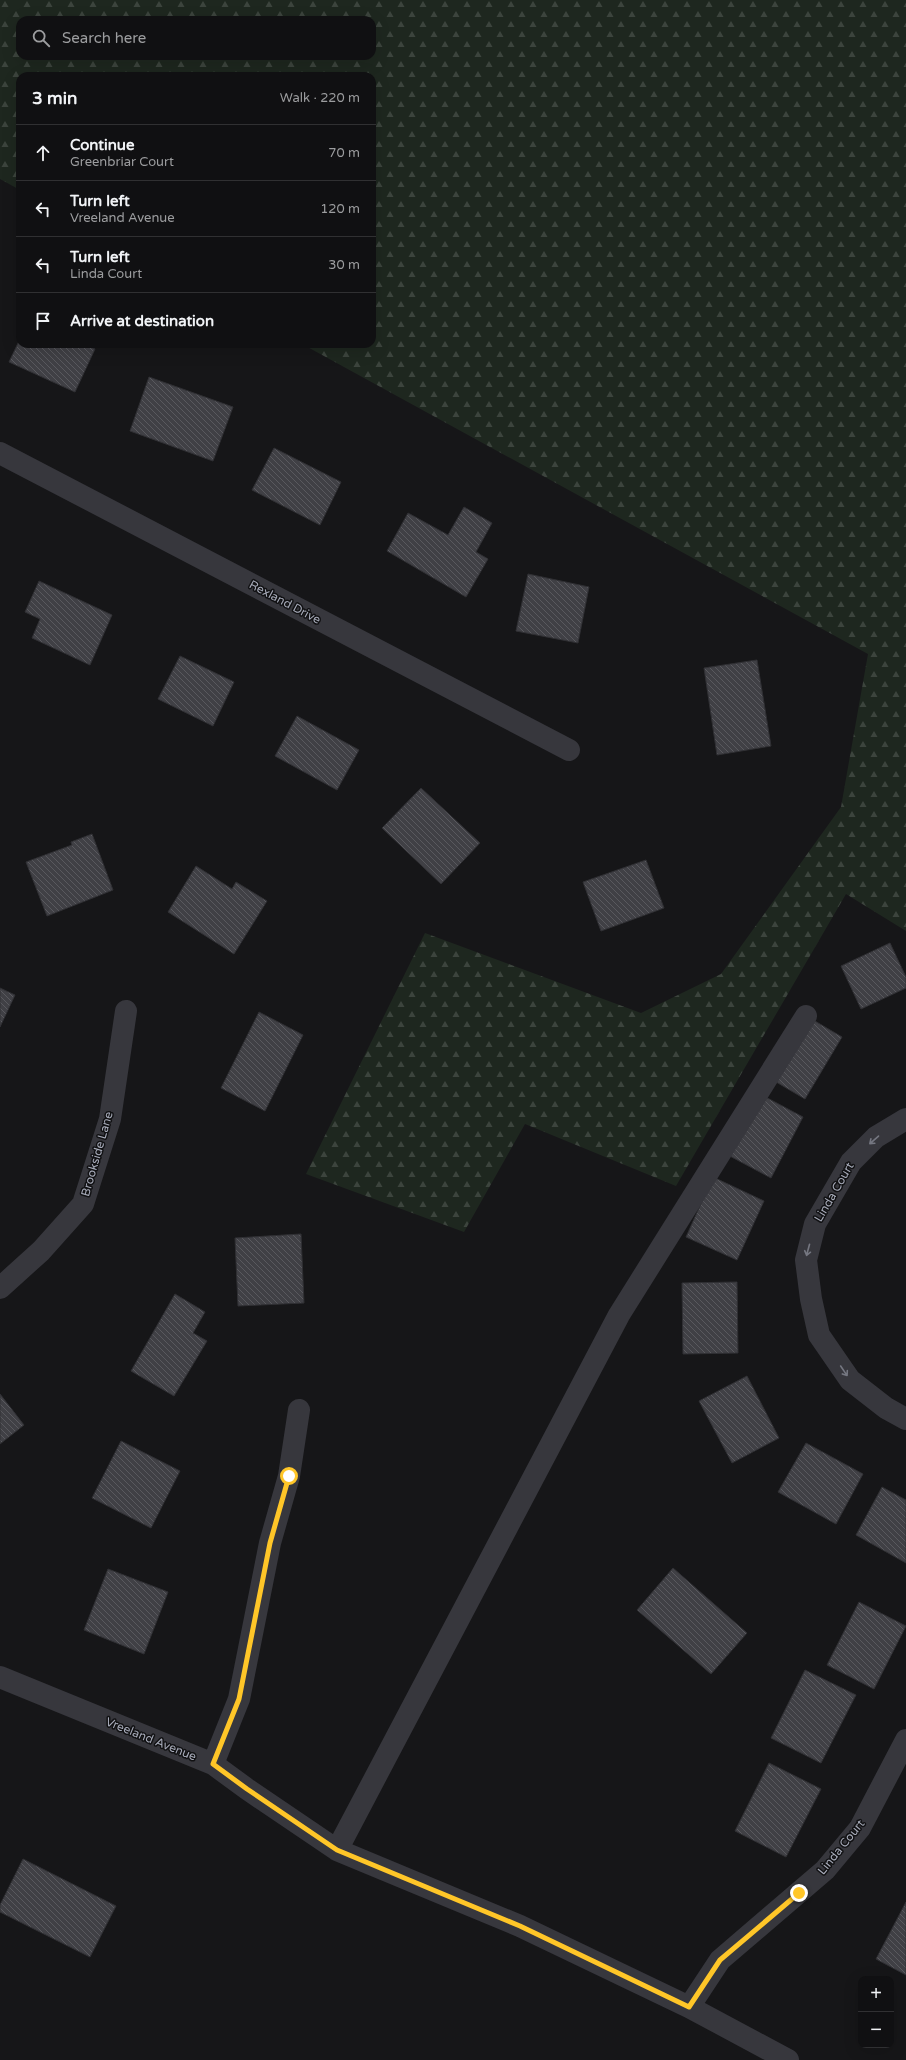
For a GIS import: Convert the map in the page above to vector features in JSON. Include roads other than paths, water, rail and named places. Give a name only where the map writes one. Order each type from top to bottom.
[{"type":"street","name":"Rexland Drive","points":[[0,453],[570,750]]},
{"type":"street","name":"Brookside Lane","points":[[0,1288],[41,1251],[83,1204],[110,1119],[126,1012]]},
{"type":"street","points":[[337,1850],[619,1315],[806,1016]]},
{"type":"street","name":"Linda Court","points":[[906,1119],[876,1137],[851,1162],[815,1224],[806,1260],[811,1299],[819,1335],[850,1380],[886,1408],[906,1419]]},
{"type":"street","points":[[213,1764],[239,1699],[270,1543],[289,1476],[299,1410]]},
{"type":"street","name":"Vreeland Avenue","points":[[0,1677],[213,1764],[337,1850],[520,1926],[689,2007],[788,2060]]},
{"type":"street","name":"Linda Court","points":[[689,2007],[720,1960],[825,1870],[860,1828],[906,1740]]}]
